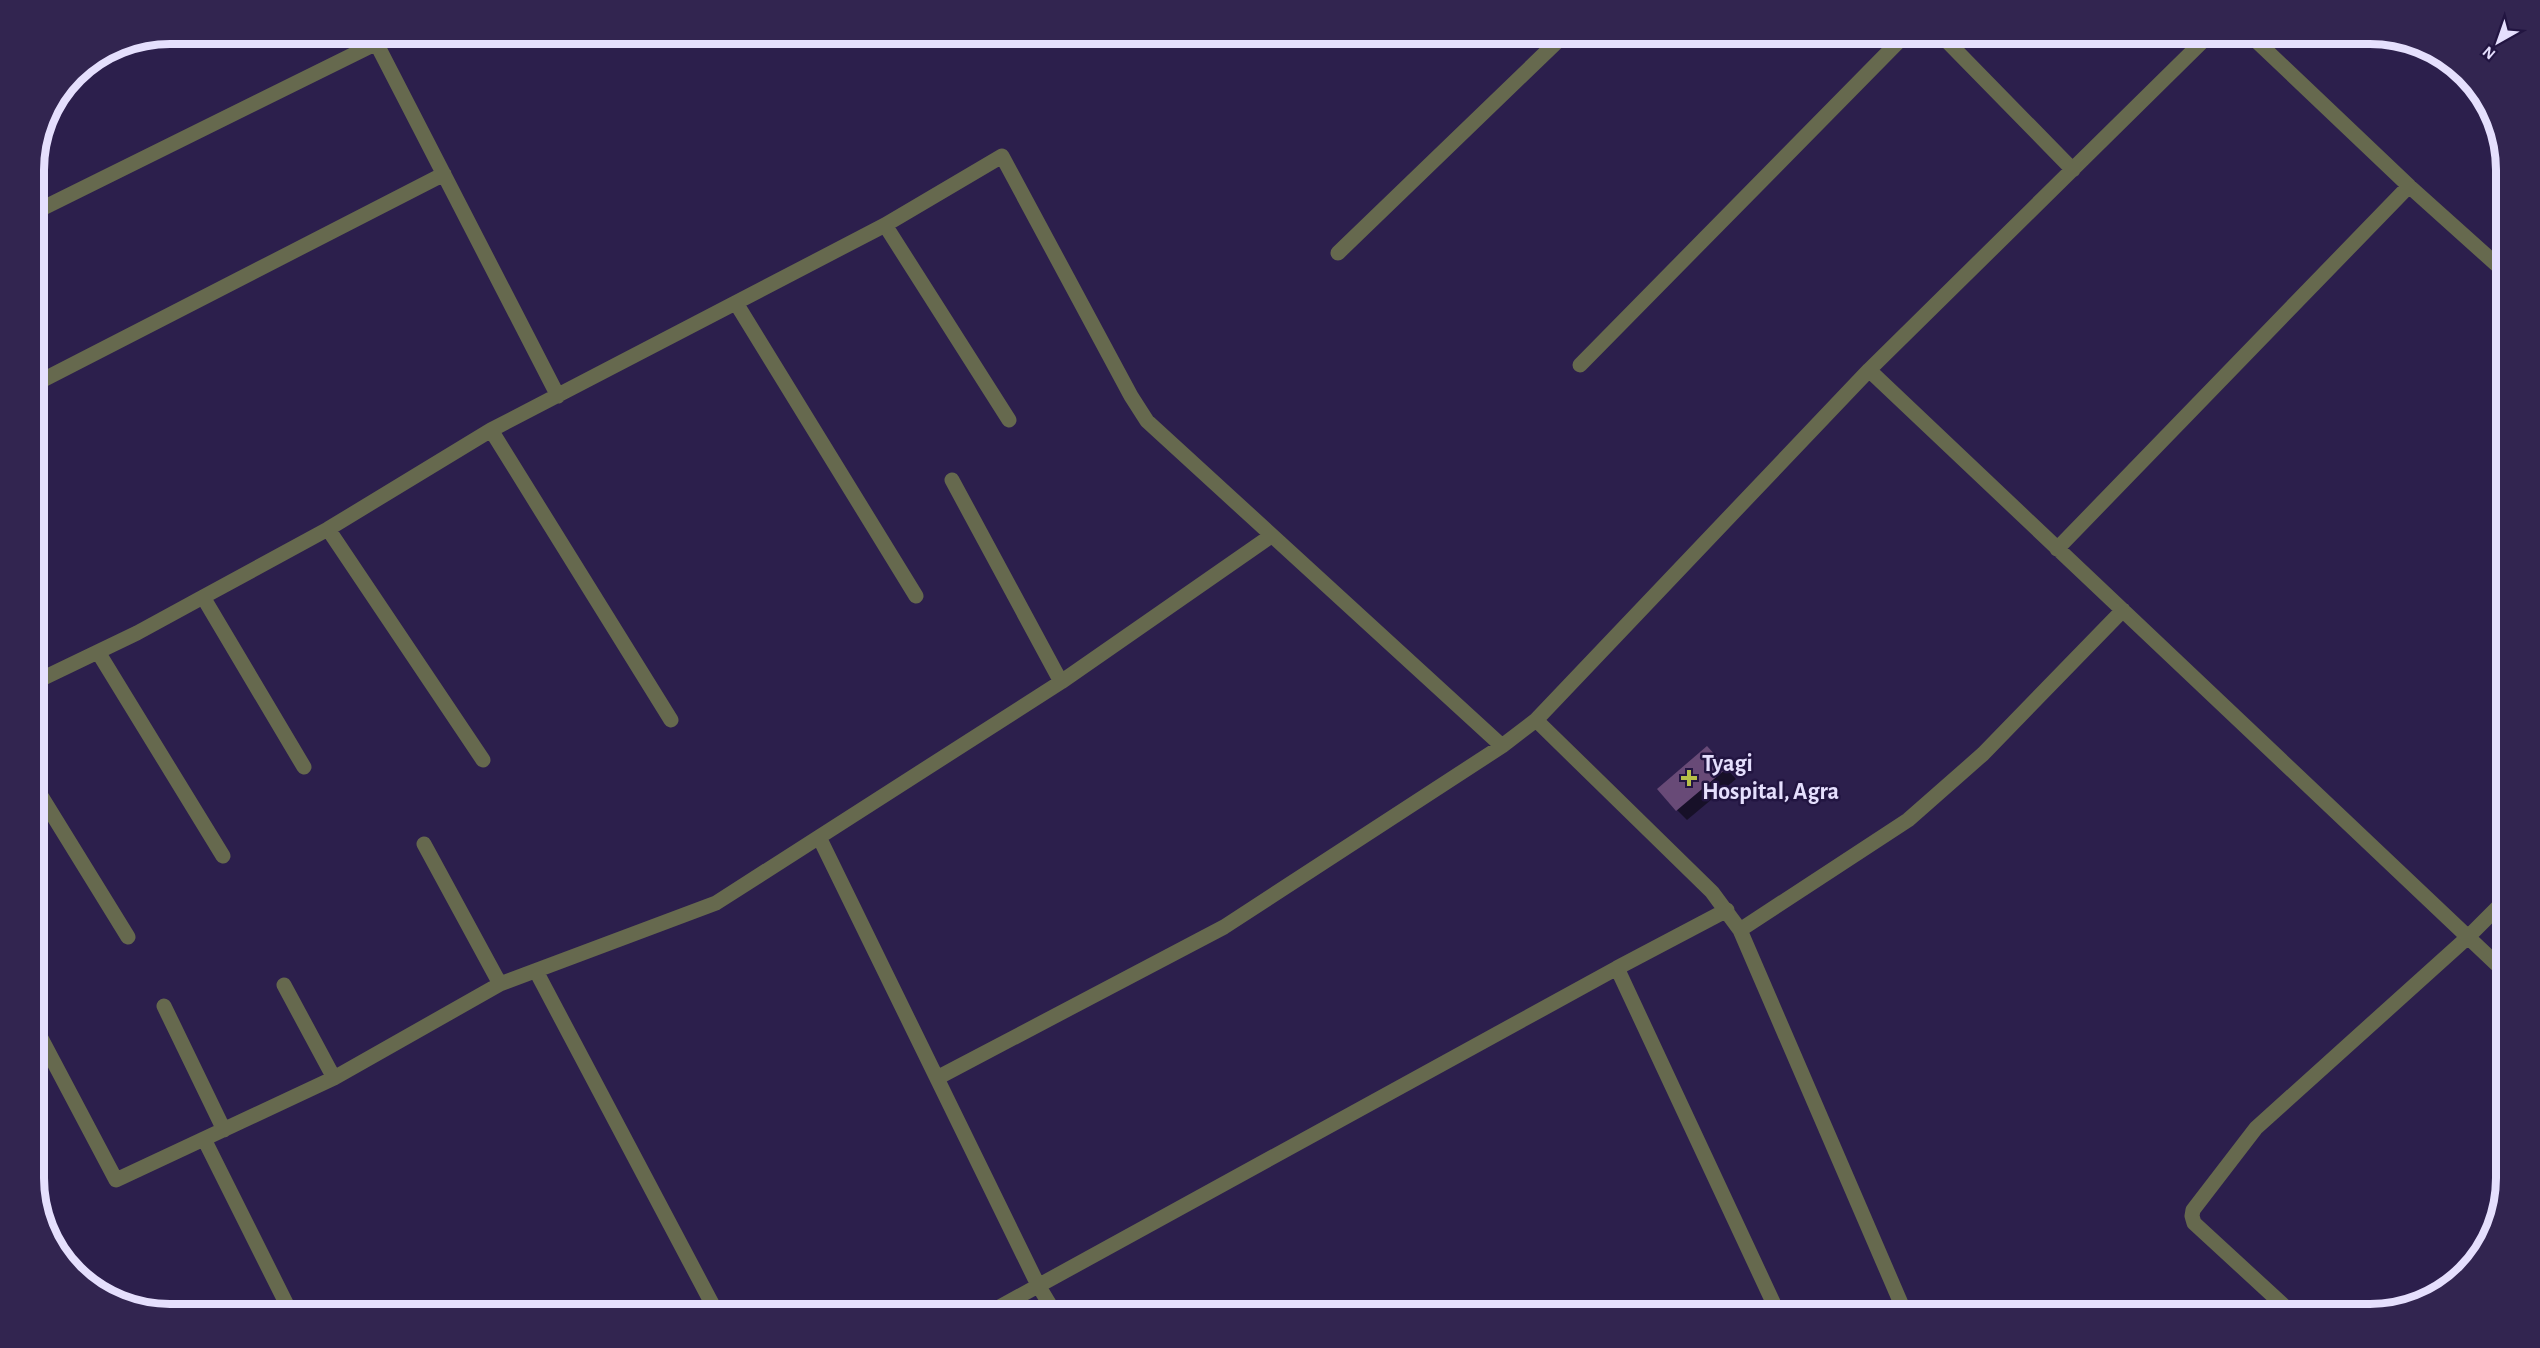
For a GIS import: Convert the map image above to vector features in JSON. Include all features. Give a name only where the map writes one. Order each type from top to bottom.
[{"type":"street","points":[[44,207],[362,44]]},
{"type":"street","points":[[377,44],[558,396]]},
{"type":"street","points":[[1338,253],[1555,44]]},
{"type":"street","points":[[1580,365],[1896,44]]},
{"type":"street","points":[[1950,44],[2073,170]]},
{"type":"street","points":[[937,1078],[1224,927],[1502,746],[1536,720],[1869,370],[2200,44]]},
{"type":"street","points":[[2260,44],[2409,186],[2496,264]]},
{"type":"street","points":[[44,678],[98,652],[328,529],[491,430],[885,225],[1002,156],[1131,396],[1147,421],[1502,746]]},
{"type":"street","points":[[44,379],[444,174]]},
{"type":"street","points":[[2057,549],[2409,186]]},
{"type":"street","points":[[885,225],[1009,420]]},
{"type":"street","points":[[736,303],[916,596]]},
{"type":"street","points":[[1869,370],[2496,964]]},
{"type":"street","points":[[491,430],[671,720]]},
{"type":"street","points":[[952,480],[1061,682]]},
{"type":"street","points":[[328,529],[483,760]]},
{"type":"street","points":[[44,1044],[116,1180],[334,1078],[500,984],[716,903],[1061,682],[1271,536]]},
{"type":"street","points":[[203,597],[304,767]]},
{"type":"street","points":[[1740,930],[1908,820],[1983,754],[2122,610]]},
{"type":"street","points":[[98,652],[223,856]]},
{"type":"street","points":[[1536,720],[1727,910],[1740,930],[1901,1304]]},
{"type":"street","points":[[44,801],[128,937]]},
{"type":"street","points":[[819,837],[1038,1285],[1049,1304]]},
{"type":"street","points":[[424,844],[500,984]]},
{"type":"street","points":[[2282,1304],[2194,1223],[2193,1210],[2256,1128],[2468,937],[2496,909]]},
{"type":"street","points":[[1004,1304],[1727,910]]},
{"type":"street","points":[[1617,968],[1774,1304]]},
{"type":"street","points":[[536,970],[712,1304]]},
{"type":"street","points":[[284,985],[334,1078]]},
{"type":"street","points":[[164,1006],[224,1130]]},
{"type":"street","points":[[204,1139],[286,1304]]},
{"type":"building","points":[[1707,746],[1727,768],[1676,811],[1657,789]]},
{"type":"place","name":"Tyagi Hospital, Agra","points":[[1689,778]]}]
